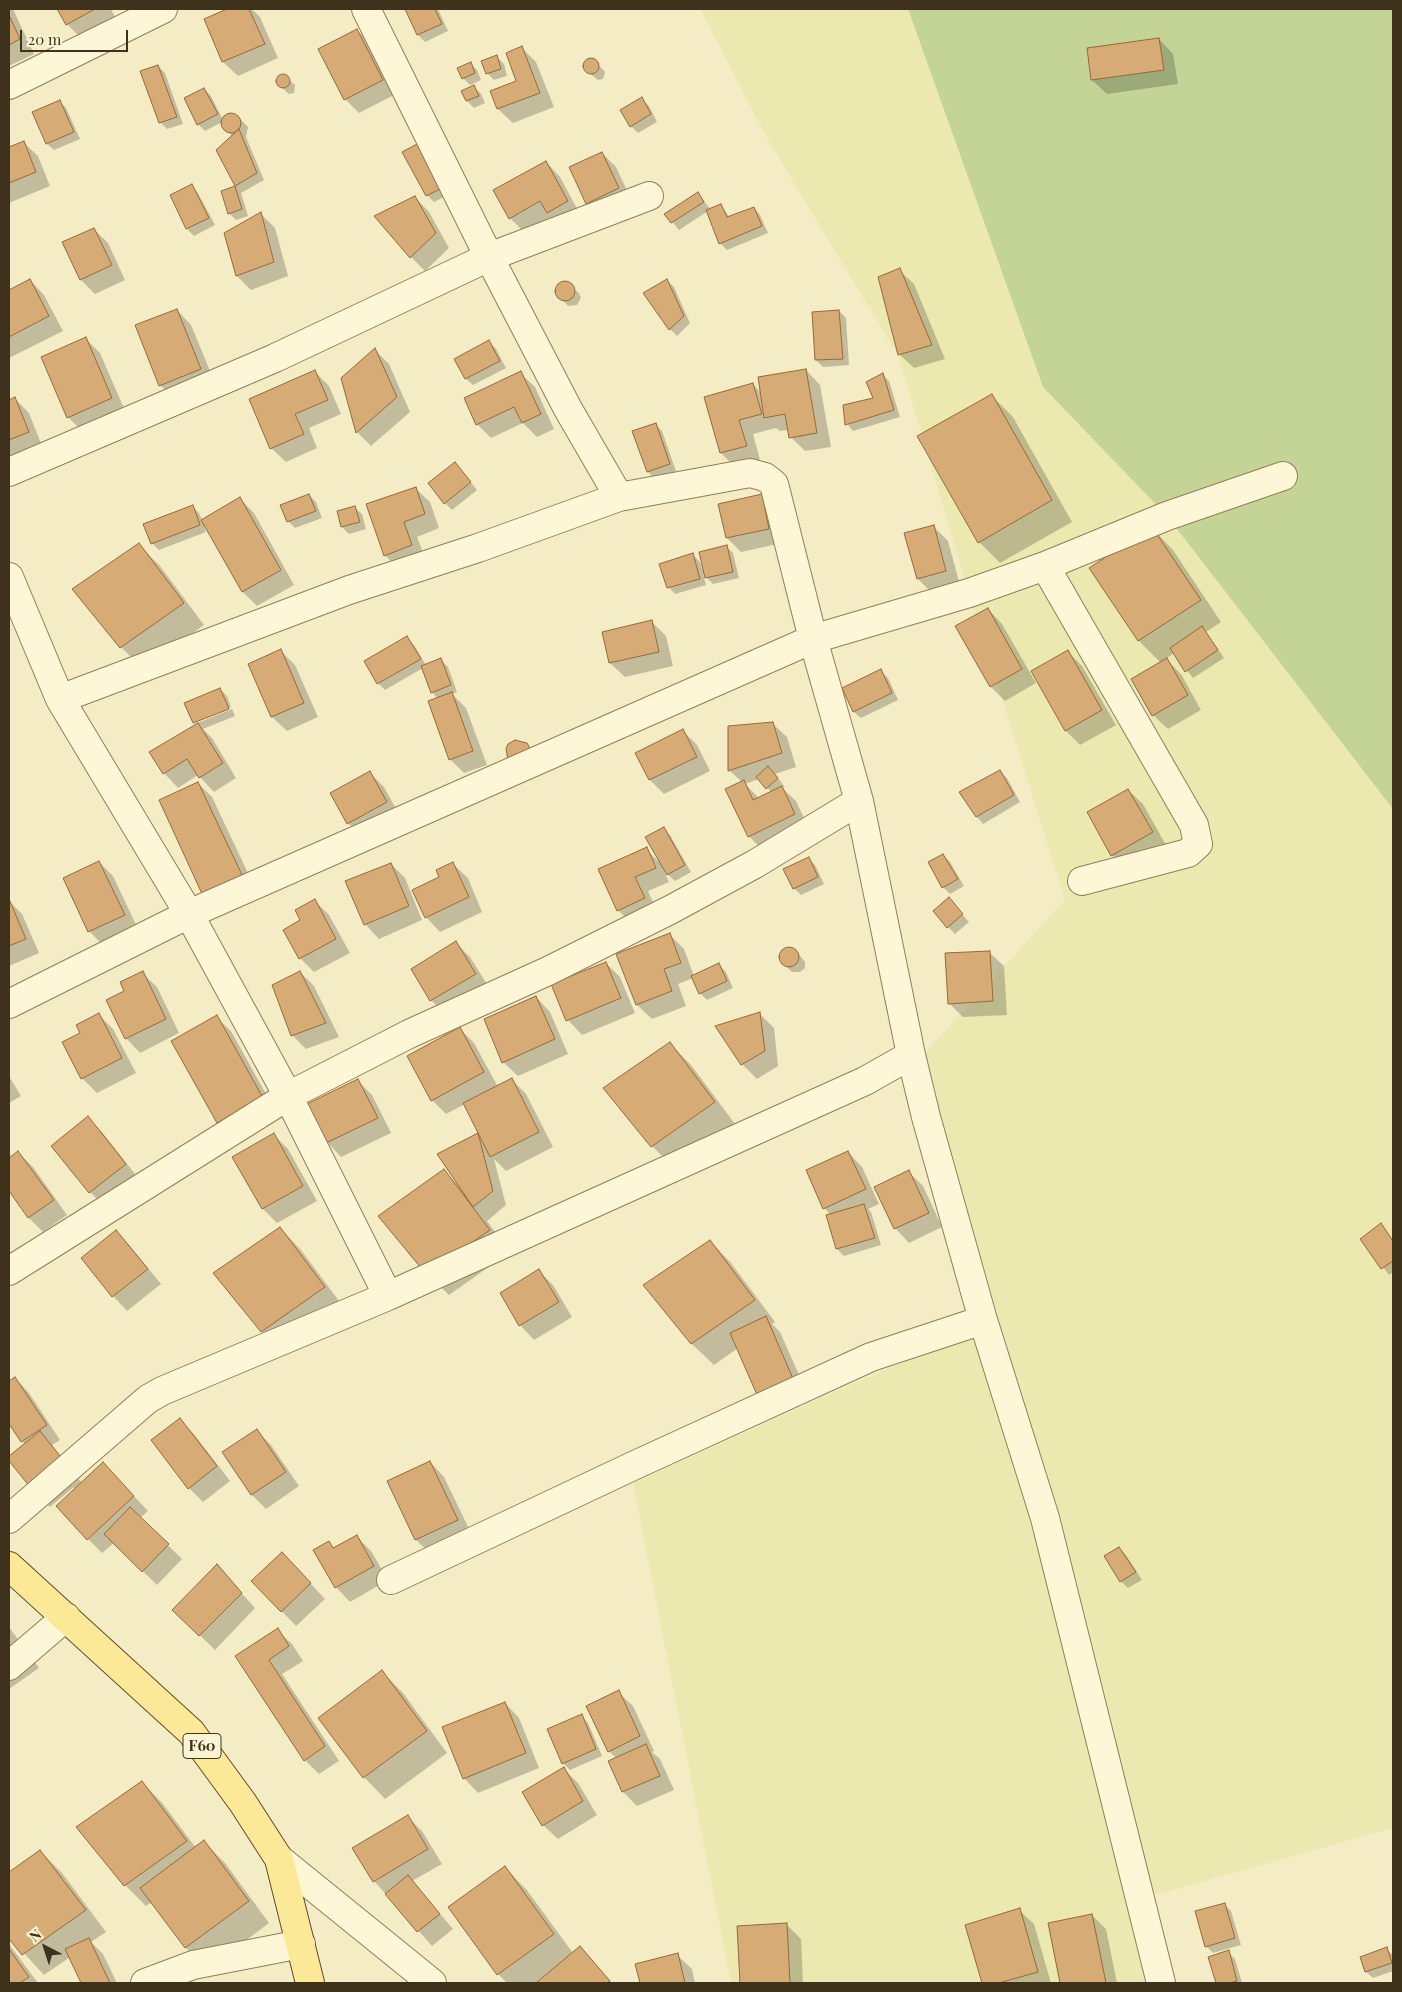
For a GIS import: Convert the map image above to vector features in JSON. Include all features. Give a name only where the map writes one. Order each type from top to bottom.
[{"type":"main road","name":"F60","points":[[9,1566],[191,1732],[243,1803],[279,1859],[310,1983]]},
{"type":"street","points":[[9,85],[163,9]]},
{"type":"street","points":[[366,9],[489,258],[568,409],[619,497]]},
{"type":"street","points":[[9,472],[275,358],[489,258],[648,196]]},
{"type":"street","points":[[60,700],[349,590],[478,548],[619,497],[750,473],[765,477],[774,484],[813,639],[859,801],[911,1055],[926,1117],[983,1320],[1045,1518],[1161,1983]]},
{"type":"street","points":[[9,1004],[189,914],[813,639],[969,593],[1044,566],[1167,516],[1283,476]]},
{"type":"street","points":[[1044,566],[1194,825],[1198,844],[1188,853],[1082,881]]},
{"type":"street","points":[[9,577],[60,700],[189,914],[288,1096],[388,1296]]},
{"type":"street","points":[[9,1271],[288,1096],[409,1034],[548,971],[662,914],[755,864],[859,801]]},
{"type":"street","points":[[9,1519],[148,1399],[388,1296],[865,1081],[911,1055]]},
{"type":"street","points":[[391,1580],[634,1465],[871,1358],[983,1320]]},
{"type":"street","points":[[9,1666],[66,1617]]},
{"type":"street","points":[[279,1859],[432,1983]]},
{"type":"street","points":[[145,1983],[193,1965],[301,1944]]},
{"type":"shaded area","points":[[700,9],[908,9],[1043,387],[1167,516],[1393,809],[1393,1828],[1148,1897],[1168,1983],[731,1983],[633,1483],[870,1376],[1000,1323],[941,1118],[925,1053],[1065,900],[969,593],[898,355],[767,138]]},
{"type":"green space","points":[[908,9],[1393,9],[1393,809],[1167,516],[1043,387]]},
{"type":"building","points":[[57,9],[95,9],[66,25]]},
{"type":"building","points":[[227,9],[249,9],[265,44],[222,62],[204,19]]},
{"type":"building","points":[[405,9],[435,9],[442,24],[417,35]]},
{"type":"building","points":[[9,15],[20,39],[9,45]]},
{"type":"building","points":[[357,29],[383,80],[344,100],[318,49]]},
{"type":"building","points":[[1159,38],[1164,70],[1091,80],[1087,48]]},
{"type":"building","points":[[522,46],[540,93],[497,109],[490,91],[516,81],[506,53]]},
{"type":"building","points":[[497,55],[501,69],[486,74],[481,61]]},
{"type":"building","points":[[588,58],[594,58],[599,63],[597,72],[588,74],[583,69],[583,63]]},
{"type":"building","points":[[471,62],[475,73],[462,79],[457,68]]},
{"type":"building","points":[[158,65],[177,117],[159,123],[140,71]]},
{"type":"building","points":[[283,74],[288,76],[290,81],[288,86],[283,88],[278,86],[276,81],[278,76]]},
{"type":"building","points":[[474,85],[479,96],[466,101],[461,91]]},
{"type":"building","points":[[204,88],[218,114],[197,125],[184,98]]},
{"type":"building","points":[[642,97],[651,114],[630,127],[620,110]]},
{"type":"building","points":[[60,100],[74,132],[46,144],[32,112]]},
{"type":"building","points":[[227,113],[235,113],[241,119],[241,127],[235,133],[227,133],[221,127],[221,119]]},
{"type":"building","points":[[239,129],[257,173],[235,186],[216,150]]},
{"type":"building","points":[[24,141],[36,172],[9,183],[9,147]]},
{"type":"building","points":[[417,144],[442,188],[426,196],[402,152]]},
{"type":"building","points":[[602,152],[619,188],[586,204],[569,167]]},
{"type":"building","points":[[546,161],[568,201],[547,213],[540,201],[509,219],[493,190]]},
{"type":"building","points":[[192,184],[209,218],[186,229],[170,195]]},
{"type":"building","points":[[235,186],[242,209],[228,214],[221,191]]},
{"type":"building","points":[[698,192],[704,202],[671,223],[664,214]]},
{"type":"building","points":[[415,196],[436,233],[410,258],[374,216]]},
{"type":"building","points":[[721,204],[727,217],[754,207],[762,226],[719,244],[706,210]]},
{"type":"building","points":[[261,212],[274,262],[236,276],[224,233]]},
{"type":"building","points":[[94,228],[112,265],[80,280],[62,242]]},
{"type":"building","points":[[900,268],[932,345],[898,355],[878,277]]},
{"type":"building","points":[[30,279],[49,316],[9,337],[9,290]]},
{"type":"building","points":[[667,279],[684,316],[669,330],[643,293]]},
{"type":"building","points":[[565,281],[572,284],[575,291],[572,298],[565,301],[558,298],[555,291],[558,284]]},
{"type":"building","points":[[177,309],[201,369],[159,386],[135,325]]},
{"type":"building","points":[[839,310],[843,359],[815,360],[812,312]]},
{"type":"building","points":[[86,337],[112,398],[67,418],[41,357]]},
{"type":"building","points":[[489,340],[500,361],[465,379],[454,359]]},
{"type":"building","points":[[375,348],[397,397],[356,433],[341,378]]},
{"type":"building","points":[[806,369],[817,433],[789,438],[785,414],[764,418],[758,377]]},
{"type":"building","points":[[315,370],[328,400],[295,414],[304,434],[270,449],[249,399]]},
{"type":"building","points":[[521,371],[541,414],[522,423],[514,407],[476,425],[464,398]]},
{"type":"building","points":[[883,373],[894,410],[845,425],[843,405],[873,398],[866,382]]},
{"type":"building","points":[[753,383],[762,414],[739,420],[747,446],[720,453],[704,397]]},
{"type":"building","points":[[992,394],[1052,500],[978,543],[917,436]]},
{"type":"building","points":[[15,397],[29,432],[9,440],[9,400]]},
{"type":"building","points":[[656,423],[670,464],[647,472],[632,431]]},
{"type":"building","points":[[455,462],[471,482],[444,504],[428,483]]},
{"type":"building","points":[[416,487],[425,514],[404,522],[412,545],[384,556],[366,504]]},
{"type":"building","points":[[309,494],[316,511],[287,522],[280,505]]},
{"type":"building","points":[[762,494],[769,529],[726,538],[718,504]]},
{"type":"building","points":[[240,497],[281,570],[242,592],[201,520]]},
{"type":"building","points":[[193,505],[200,525],[151,544],[143,524]]},
{"type":"building","points":[[355,506],[360,522],[341,527],[337,511]]},
{"type":"building","points":[[934,525],[946,571],[917,579],[904,533]]},
{"type":"building","points":[[1152,527],[1201,600],[1138,641],[1089,568]]},
{"type":"building","points":[[139,543],[184,603],[120,648],[72,589]]},
{"type":"building","points":[[727,545],[733,572],[705,578],[699,552]]},
{"type":"building","points":[[693,553],[700,579],[667,588],[659,564]]},
{"type":"building","points":[[988,608],[1022,669],[990,687],[955,626]]},
{"type":"building","points":[[652,620],[659,652],[609,663],[602,632]]},
{"type":"building","points":[[1202,626],[1218,650],[1185,672],[1170,648]]},
{"type":"building","points":[[407,636],[421,659],[377,684],[364,661]]},
{"type":"building","points":[[281,649],[304,703],[271,717],[248,664]]},
{"type":"building","points":[[1068,650],[1102,710],[1065,731],[1031,671]]},
{"type":"building","points":[[441,658],[451,685],[431,693],[421,666]]},
{"type":"building","points":[[1167,658],[1188,695],[1152,716],[1131,679]]},
{"type":"building","points":[[881,669],[892,693],[853,712],[842,688]]},
{"type":"building","points":[[220,688],[229,709],[193,723],[184,703]]},
{"type":"building","points":[[452,692],[473,751],[449,760],[428,701]]},
{"type":"building","points":[[773,722],[782,753],[728,771],[728,726]]},
{"type":"building","points":[[198,723],[223,763],[199,778],[187,759],[163,774],[149,752]]},
{"type":"building","points":[[683,729],[697,757],[649,780],[635,753]]},
{"type":"building","points":[[515,740],[527,743],[531,750],[508,761],[506,748],[508,744]]},
{"type":"building","points":[[768,766],[778,778],[766,789],[756,777]]},
{"type":"building","points":[[1000,770],[1014,795],[976,817],[959,792]]},
{"type":"building","points":[[370,771],[387,802],[347,824],[330,793]]},
{"type":"building","points":[[744,780],[753,800],[782,786],[795,814],[748,837],[725,789]]},
{"type":"building","points":[[198,782],[243,877],[203,896],[159,800]]},
{"type":"building","points":[[1128,789],[1153,832],[1111,856],[1087,812]]},
{"type":"building","points":[[664,827],[685,865],[667,875],[645,837]]},
{"type":"building","points":[[647,847],[656,868],[635,877],[645,898],[617,911],[598,869]]},
{"type":"building","points":[[943,854],[958,879],[942,888],[928,862]]},
{"type":"building","points":[[809,857],[818,877],[793,889],[783,869]]},
{"type":"building","points":[[99,861],[125,915],[88,932],[63,878]]},
{"type":"building","points":[[453,862],[469,897],[425,918],[412,890],[439,877],[436,870]]},
{"type":"building","points":[[391,863],[409,906],[364,925],[345,881]]},
{"type":"building","points":[[949,897],[963,914],[947,928],[933,911]]},
{"type":"building","points":[[9,899],[26,939],[9,946]]},
{"type":"building","points":[[315,899],[336,939],[299,959],[283,930],[300,920],[295,910]]},
{"type":"building","points":[[670,933],[681,963],[664,969],[672,991],[636,1005],[616,954]]},
{"type":"building","points":[[456,941],[476,974],[430,1001],[411,969]]},
{"type":"building","points":[[785,947],[793,947],[799,953],[799,961],[793,967],[785,967],[779,961],[779,953]]},
{"type":"building","points":[[990,951],[993,1001],[948,1004],[945,953]]},
{"type":"building","points":[[606,962],[621,998],[566,1021],[551,984]]},
{"type":"building","points":[[719,963],[727,981],[699,994],[691,976]]},
{"type":"building","points":[[143,971],[166,1019],[125,1039],[106,1000],[124,991],[120,982]]},
{"type":"building","points":[[300,971],[326,1023],[291,1036],[272,985]]},
{"type":"building","points":[[536,996],[555,1039],[502,1063],[484,1019]]},
{"type":"building","points":[[760,1012],[765,1051],[741,1065],[715,1026]]},
{"type":"building","points":[[99,1013],[122,1058],[81,1079],[62,1042],[80,1033],[76,1025]]},
{"type":"building","points":[[217,1015],[263,1098],[217,1123],[171,1041]]},
{"type":"building","points":[[460,1027],[484,1072],[431,1101],[407,1056]]},
{"type":"building","points":[[670,1042],[715,1102],[651,1147],[603,1088]]},
{"type":"building","points":[[512,1078],[539,1132],[490,1157],[463,1103]]},
{"type":"building","points":[[358,1079],[378,1118],[326,1143],[307,1104]]},
{"type":"building","points":[[88,1116],[126,1164],[89,1193],[51,1146]]},
{"type":"building","points":[[274,1133],[303,1186],[262,1209],[232,1157]]},
{"type":"building","points":[[478,1133],[493,1191],[473,1207],[437,1154]]},
{"type":"building","points":[[18,1151],[54,1200],[28,1218],[9,1191],[9,1158]]},
{"type":"building","points":[[848,1151],[866,1189],[823,1209],[806,1170]]},
{"type":"building","points":[[444,1169],[490,1230],[426,1274],[378,1216]]},
{"type":"building","points":[[909,1170],[929,1213],[894,1229],[874,1187]]},
{"type":"building","points":[[864,1204],[875,1238],[836,1249],[826,1215]]},
{"type":"building","points":[[1381,1223],[1393,1241],[1393,1261],[1381,1269],[1360,1239]]},
{"type":"building","points":[[280,1227],[325,1287],[261,1332],[213,1273]]},
{"type":"building","points":[[116,1230],[148,1269],[112,1297],[81,1258]]},
{"type":"building","points":[[710,1240],[755,1300],[691,1344],[643,1285]]},
{"type":"building","points":[[539,1269],[559,1302],[519,1326],[500,1293]]},
{"type":"building","points":[[766,1316],[794,1381],[758,1397],[730,1333]]},
{"type":"building","points":[[15,1377],[47,1425],[21,1442],[9,1424],[9,1381]]},
{"type":"building","points":[[180,1418],[217,1466],[188,1489],[151,1440]]},
{"type":"building","points":[[257,1429],[286,1472],[251,1495],[222,1452]]},
{"type":"building","points":[[40,1431],[68,1466],[35,1493],[9,1461],[9,1456]]},
{"type":"building","points":[[430,1461],[458,1520],[415,1540],[387,1481]]},
{"type":"building","points":[[103,1462],[134,1496],[87,1540],[56,1506]]},
{"type":"building","points":[[130,1507],[169,1544],[142,1572],[104,1534]]},
{"type":"building","points":[[357,1535],[374,1566],[335,1588],[313,1550],[329,1541],[333,1548]]},
{"type":"building","points":[[1119,1547],[1136,1572],[1120,1582],[1104,1556]]},
{"type":"building","points":[[282,1552],[311,1583],[281,1612],[251,1581]]},
{"type":"building","points":[[217,1564],[242,1593],[199,1636],[172,1610]]},
{"type":"building","points":[[278,1628],[289,1646],[269,1660],[325,1746],[304,1761],[235,1656]]},
{"type":"building","points":[[382,1670],[427,1731],[363,1778],[318,1718]]},
{"type":"building","points":[[619,1690],[640,1736],[608,1752],[586,1706]]},
{"type":"building","points":[[505,1702],[526,1753],[463,1779],[442,1727]]},
{"type":"building","points":[[582,1714],[596,1749],[562,1764],[547,1729]]},
{"type":"building","points":[[646,1744],[660,1776],[622,1792],[608,1761]]},
{"type":"building","points":[[564,1767],[583,1801],[542,1826],[522,1792]]},
{"type":"building","points":[[142,1781],[187,1841],[124,1886],[76,1827]]},
{"type":"building","points":[[408,1815],[428,1849],[373,1882],[352,1848]]},
{"type":"building","points":[[204,1840],[249,1901],[185,1948],[140,1888]]},
{"type":"building","points":[[40,1850],[86,1910],[22,1955],[9,1939],[9,1872]]},
{"type":"building","points":[[505,1866],[554,1934],[497,1975],[448,1907]]},
{"type":"building","points":[[408,1875],[440,1914],[417,1932],[385,1894]]},
{"type":"building","points":[[1225,1903],[1235,1938],[1205,1947],[1195,1911]]},
{"type":"building","points":[[1020,1908],[1038,1972],[999,1983],[982,1983],[965,1925]]},
{"type":"building","points":[[1092,1914],[1106,1983],[1060,1983],[1048,1923]]},
{"type":"building","points":[[787,1923],[790,1983],[740,1983],[737,1926]]},
{"type":"building","points":[[89,1938],[110,1983],[81,1983],[65,1949]]},
{"type":"building","points":[[580,1946],[610,1981],[607,1983],[536,1983]]},
{"type":"building","points":[[1387,1947],[1392,1963],[1365,1972],[1360,1957]]},
{"type":"building","points":[[9,1949],[29,1977],[20,1983],[9,1983]]},
{"type":"building","points":[[1229,1950],[1237,1981],[1216,1983],[1208,1957]]},
{"type":"building","points":[[678,1953],[685,1983],[640,1983],[635,1964]]}]
